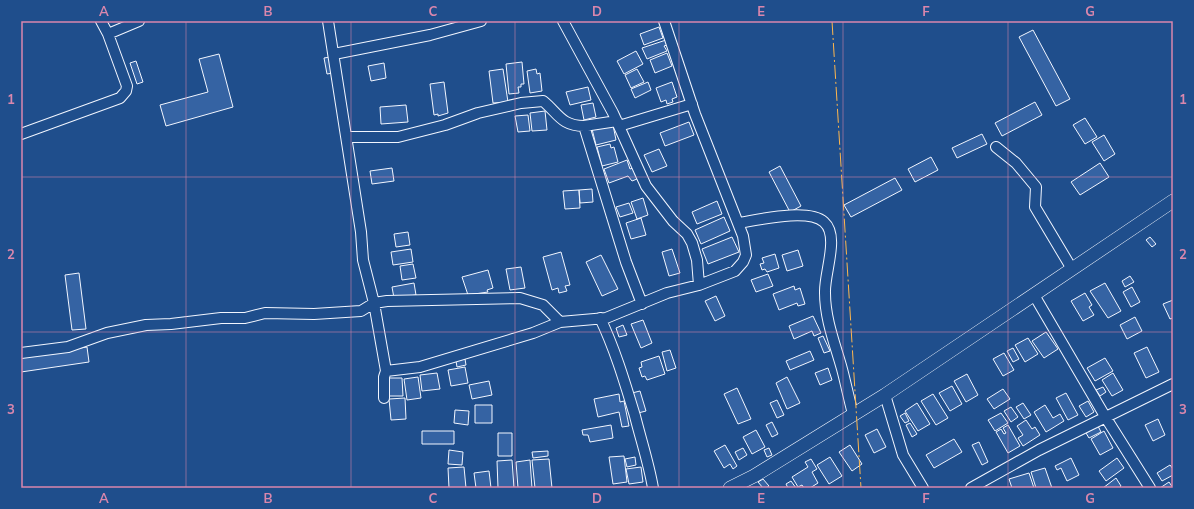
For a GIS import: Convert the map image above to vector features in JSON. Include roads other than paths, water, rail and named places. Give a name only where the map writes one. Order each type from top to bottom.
[{"type":"main road","points":[[730,488],[754,476],[885,395],[1173,201]]},
{"type":"street","points":[[21,134],[120,98],[126,91],[127,86],[108,34],[100,21]]},
{"type":"street","points":[[108,34],[139,21]]},
{"type":"street","points":[[328,21],[361,232],[362,260],[374,303],[386,371],[384,377],[384,398]]},
{"type":"street","points":[[334,54],[430,34],[481,21]]},
{"type":"street","points":[[563,21],[618,123],[646,186],[673,221],[687,234],[692,243],[698,260],[699,284]]},
{"type":"street","points":[[386,371],[420,367],[533,333],[560,322],[606,318],[667,293],[699,284],[735,271],[743,262],[746,255],[746,248],[738,223],[692,104],[664,21]]},
{"type":"street","points":[[347,137],[398,137],[445,125],[478,113],[538,100],[543,100],[564,122],[572,125],[584,126],[618,123],[692,104]]},
{"type":"street","points":[[584,126],[626,262],[642,304]]},
{"type":"street","points":[[996,147],[1016,162],[1036,187],[1036,207],[1072,268]]},
{"type":"street","points":[[738,223],[784,216],[812,216],[823,221],[827,226],[832,240],[825,276],[824,293],[828,320],[853,414]]},
{"type":"street","points":[[1034,295],[1106,418],[1150,488]]},
{"type":"street","points":[[21,353],[68,347],[107,333],[146,325],[171,324],[221,318],[245,318],[265,313],[314,314],[361,311],[374,303],[426,299],[520,298],[543,305],[560,322]]},
{"type":"street","points":[[600,318],[613,347],[627,391],[646,456],[652,488]]},
{"type":"street","points":[[971,488],[1039,450],[1173,384]]},
{"type":"street","points":[[885,395],[903,455],[922,488]]}]
